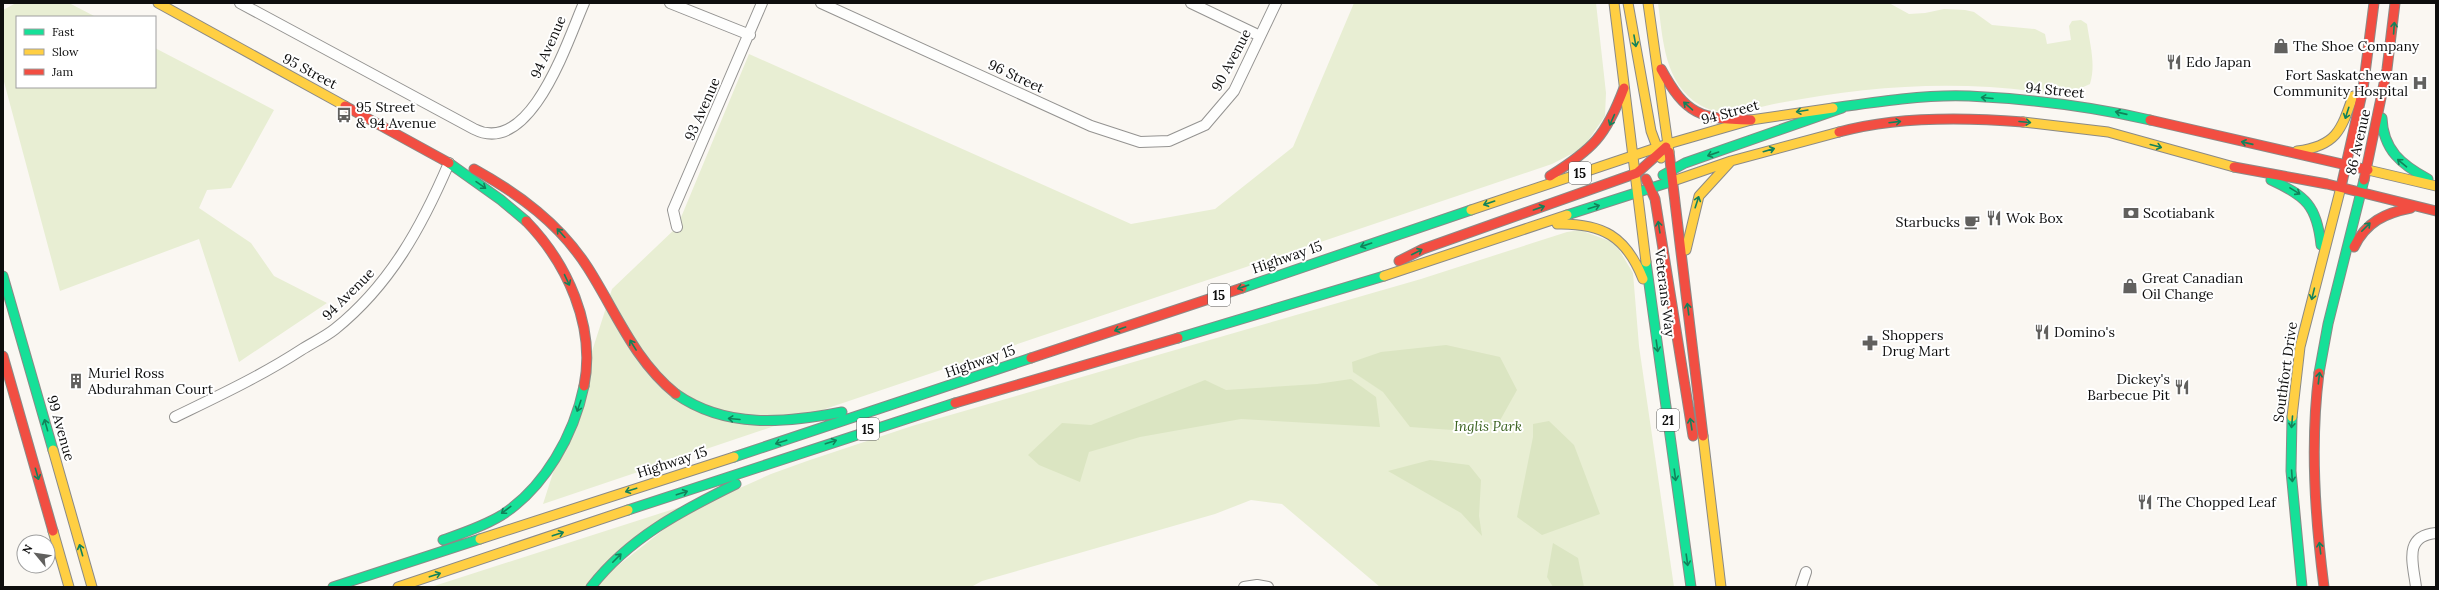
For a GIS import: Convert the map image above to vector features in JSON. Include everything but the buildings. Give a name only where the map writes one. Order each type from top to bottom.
[{"type":"main road","name":"95 Street","points":[[158,3],[449,163]]},
{"type":"main road","name":"Veterans Way","points":[[1614,3],[1635,156],[1640,172],[1639,193],[1652,307],[1691,587]]},
{"type":"main road","points":[[1628,3],[1651,131],[1658,151],[1673,181]]},
{"type":"main road","points":[[1648,3],[1668,144],[1669,171]]},
{"type":"main road","name":"86 Avenue","points":[[2346,166],[2369,50],[2374,3]]},
{"type":"main road","name":"86 Avenue","points":[[2361,193],[2384,94],[2393,34],[2395,3]]},
{"type":"main road","points":[[2285,151],[2315,149],[2330,142],[2337,136],[2343,128],[2369,50]]},
{"type":"main road","points":[[1655,58],[1668,84],[1686,106],[1700,116],[1717,119],[1751,120]]},
{"type":"main road","points":[[1526,191],[1583,156],[1597,142],[1608,129],[1625,84]]},
{"type":"main road","points":[[2384,94],[2382,123],[2388,147],[2405,166],[2436,182]]},
{"type":"main road","name":"94 Street","points":[[1668,144],[1751,120],[1816,109],[1842,108],[1872,102],[1968,96],[2076,105],[2111,111],[2436,186]]},
{"type":"main road","points":[[1639,193],[1650,187],[1669,171],[1842,108]]},
{"type":"main road","points":[[1650,187],[1673,181],[1731,161],[1849,129],[1898,122],[1976,118],[2108,132],[2246,170],[2341,188],[2436,211]]},
{"type":"main road","name":"15","points":[[1635,156],[1658,151],[1668,144]]},
{"type":"main road","points":[[1344,289],[1423,249],[1640,172],[1658,151]]},
{"type":"main road","name":"Highway 15","points":[[333,587],[911,399],[1526,191],[1635,156]]},
{"type":"main road","points":[[1683,268],[1691,223],[1699,196],[1731,161]]},
{"type":"main road","points":[[449,163],[468,166],[516,192],[537,207],[582,259],[643,361],[662,384],[688,403],[724,418],[767,422],[807,419],[911,399]]},
{"type":"main road","points":[[326,587],[494,520],[519,501],[540,479],[565,443],[581,402],[587,371],[586,340],[578,302],[561,266],[548,245],[511,206],[449,163]]},
{"type":"main road","name":"Southfort Drive","points":[[2302,587],[2291,471],[2291,429],[2300,347],[2346,166]]},
{"type":"main road","points":[[2246,170],[2289,188],[2312,205],[2320,228],[2322,256]]},
{"type":"main road","points":[[1640,172],[1650,187],[1655,199],[1706,517],[1715,530]]},
{"type":"main road","name":"Veterans Way","points":[[1673,181],[1722,587]]},
{"type":"main road","name":"15","points":[[398,587],[814,447],[1020,383],[1344,289],[1525,228],[1639,193]]},
{"type":"main road","points":[[2324,587],[2316,512],[2313,431],[2321,360],[2361,193]]},
{"type":"main road","points":[[2338,287],[2362,230],[2369,223],[2391,211],[2417,207]]},
{"type":"main road","points":[[1525,228],[1572,223],[1584,224],[1596,226],[1614,236],[1638,262],[1652,307]]},
{"type":"main road","name":"99 Avenue","points":[[3,276],[92,587]]},
{"type":"main road","points":[[3,356],[8,390],[70,587]]},
{"type":"main road","points":[[591,587],[598,577],[630,545],[682,511],[814,447]]},
{"type":"street","name":"95 Street","points":[[240,3],[477,130]]},
{"type":"street","name":"94 Avenue","points":[[477,130],[488,133],[502,131],[516,125],[528,114],[544,91],[584,3]]},
{"type":"street","points":[[670,3],[750,35]]},
{"type":"street","name":"93 Avenue","points":[[677,227],[672,210],[750,35],[762,3]]},
{"type":"street","name":"96 Street","points":[[821,3],[1091,126],[1140,142],[1170,141],[1205,125]]},
{"type":"street","points":[[1191,3],[1260,36]]},
{"type":"street","name":"90 Avenue","points":[[1205,125],[1234,91],[1276,3]]},
{"type":"street","name":"94 Avenue","points":[[175,417],[261,376],[334,330],[384,278],[403,254],[420,227],[449,163]]},
{"type":"street","points":[[2416,587],[2412,553],[2414,544],[2422,536],[2436,533]]},
{"type":"street","points":[[1801,587],[1806,572]]},
{"type":"street","points":[[1244,587],[1265,586]]},
{"type":"green space","points":[[16,3],[69,3],[94,16],[16,16],[16,88],[156,88],[156,49],[274,110],[231,188],[207,190],[199,208],[251,243],[274,276],[327,303],[239,362],[199,239],[60,291],[3,78],[3,10]]},
{"type":"green space","points":[[1354,3],[1596,3],[1606,93],[1605,116],[1583,148],[1552,164],[543,504],[612,289],[677,227],[749,54],[1131,224],[1215,209],[1293,147]]},
{"type":"green space","points":[[1658,3],[1889,3],[1909,14],[1925,13],[1944,9],[1965,10],[1974,12],[1992,25],[2035,29],[2045,34],[2047,44],[2071,40],[2069,26],[2072,21],[2081,20],[2087,24],[2092,54],[2092,77],[2090,84],[2070,93],[2059,95],[1988,87],[1919,86],[1850,92],[1779,103],[1749,110],[1729,112],[1719,111],[1700,105],[1688,96],[1672,73],[1664,46]]},
{"type":"green space","name":"Inglis Park","points":[[1580,230],[1615,243],[1633,273],[1639,346],[1674,587],[1380,587],[1282,504],[1251,500],[1215,514],[982,581],[971,587],[597,587],[606,575],[686,512],[771,474],[912,426],[1421,279],[1567,232]]},
{"type":"green space","points":[[1446,345],[1500,357],[1517,390],[1498,424],[1467,431],[1410,427],[1383,392],[1353,372],[1352,362],[1381,352]]},
{"type":"green space","points":[[1351,379],[1376,397],[1380,427],[1241,419],[1140,437],[1089,452],[1080,482],[1039,465],[1028,455],[1062,423],[1091,425],[1205,380],[1226,390],[1317,384]]},
{"type":"green space","points":[[1549,421],[1574,445],[1600,514],[1542,535],[1517,517],[1533,437],[1533,424]]},
{"type":"green space","points":[[1430,460],[1469,465],[1481,480],[1479,516],[1482,536],[1461,513],[1388,471]]},
{"type":"green space","points":[[680,507],[587,587],[431,587]]},
{"type":"green space","points":[[1553,543],[1578,558],[1584,587],[1553,587],[1547,577]]},
{"type":"traffic: fast","points":[[1833,108],[1919,97],[1969,96],[2060,104],[2150,120]]},
{"type":"traffic: fast","points":[[1663,175],[1685,163],[1842,108]]},
{"type":"traffic: fast","points":[[2382,118],[2383,129],[2390,148],[2402,162],[2428,179]]},
{"type":"traffic: fast","points":[[449,163],[501,200],[526,221]]},
{"type":"traffic: fast","points":[[2271,180],[2293,191],[2308,204],[2316,221],[2321,245]]},
{"type":"traffic: fast","points":[[2319,373],[2328,324],[2364,180]]},
{"type":"traffic: fast","points":[[1567,215],[1673,181]]},
{"type":"traffic: fast","points":[[1242,288],[1471,210]]},
{"type":"traffic: fast","points":[[1646,262],[1691,587]]},
{"type":"traffic: fast","points":[[3,276],[53,450]]},
{"type":"traffic: fast","points":[[1178,338],[1384,276]]},
{"type":"traffic: fast","points":[[734,457],[1031,358]]},
{"type":"traffic: fast","points":[[443,540],[488,523],[502,515],[532,490],[544,475],[565,441],[573,423],[584,386]]},
{"type":"traffic: fast","points":[[676,394],[695,405],[715,413],[735,418],[756,420],[799,419],[842,412]]},
{"type":"traffic: fast","points":[[628,510],[955,403]]},
{"type":"traffic: fast","points":[[2292,417],[2291,471],[2302,587]]},
{"type":"traffic: fast","points":[[591,587],[622,554],[657,527],[736,484]]},
{"type":"traffic: fast","points":[[333,587],[480,539]]},
{"type":"traffic: slow","points":[[158,3],[345,106]]},
{"type":"traffic: slow","points":[[1614,3],[1646,262]]},
{"type":"traffic: slow","points":[[1628,3],[1651,131],[1661,158]]},
{"type":"traffic: slow","points":[[1648,3],[1669,152]]},
{"type":"traffic: slow","points":[[2297,151],[2310,149],[2329,141],[2335,135],[2345,119],[2353,96]]},
{"type":"traffic: slow","points":[[1668,144],[1751,120],[1833,108]]},
{"type":"traffic: slow","points":[[2023,122],[2108,132],[2234,167]]},
{"type":"traffic: slow","points":[[1673,181],[1731,161],[1839,132]]},
{"type":"traffic: slow","points":[[1471,210],[1668,144]]},
{"type":"traffic: slow","points":[[1686,250],[1699,196],[1731,161]]},
{"type":"traffic: slow","points":[[2368,170],[2436,186]]},
{"type":"traffic: slow","points":[[2292,417],[2300,347],[2341,187]]},
{"type":"traffic: slow","points":[[1384,276],[1567,215]]},
{"type":"traffic: slow","points":[[1557,224],[1587,226],[1610,235],[1620,242],[1629,252],[1643,279]]},
{"type":"traffic: slow","points":[[1703,436],[1721,587]]},
{"type":"traffic: slow","points":[[53,450],[92,587]]},
{"type":"traffic: slow","points":[[480,539],[734,457]]},
{"type":"traffic: slow","points":[[398,587],[628,510]]},
{"type":"traffic: slow","points":[[53,531],[69,587]]},
{"type":"traffic: jam","points":[[2341,187],[2363,89],[2374,3]]},
{"type":"traffic: jam","points":[[2364,180],[2387,69],[2395,3]]},
{"type":"traffic: jam","points":[[1661,69],[1678,96],[1696,111],[1707,116],[1719,118],[1751,120]]},
{"type":"traffic: jam","points":[[1550,176],[1577,158],[1596,140],[1611,118],[1624,88]]},
{"type":"traffic: jam","points":[[345,106],[449,163]]},
{"type":"traffic: jam","points":[[1839,132],[1907,120],[1977,119],[2023,122]]},
{"type":"traffic: jam","points":[[2150,120],[2368,170]]},
{"type":"traffic: jam","points":[[1399,261],[1423,249],[1637,173],[1666,147]]},
{"type":"traffic: jam","points":[[1669,152],[1703,436]]},
{"type":"traffic: jam","points":[[2234,167],[2327,184],[2436,211]]},
{"type":"traffic: jam","points":[[474,169],[507,189],[537,211],[565,237],[588,268],[637,351],[661,381],[676,394]]},
{"type":"traffic: jam","points":[[1646,179],[1655,199],[1693,436]]},
{"type":"traffic: jam","points":[[2354,247],[2364,231],[2377,220],[2393,213],[2411,208]]},
{"type":"traffic: jam","points":[[526,221],[554,256],[566,276],[575,297],[582,318],[586,341],[587,363],[584,386]]},
{"type":"traffic: jam","points":[[1031,358],[1242,288]]},
{"type":"traffic: jam","points":[[955,403],[1178,338]]},
{"type":"traffic: jam","points":[[3,356],[53,531]]},
{"type":"traffic: jam","points":[[2319,373],[2316,400],[2314,453],[2318,534],[2324,587]]},
{"type":"place","name":"The Shoe Company","points":[[2281,46]]},
{"type":"place","name":"Edo Japan","points":[[2174,62]]},
{"type":"place","name":"Fort Saskatchewan Community Hospital","points":[[2420,83]]},
{"type":"place","name":"95 Street & 94 Avenue","points":[[344,115]]},
{"type":"place","name":"Scotiabank","points":[[2131,213]]},
{"type":"place","name":"Wok Box","points":[[1994,218]]},
{"type":"place","name":"Starbucks","points":[[1972,222]]},
{"type":"place","name":"Great Canadian Oil Change","points":[[2130,286]]},
{"type":"place","name":"Domino's","points":[[2042,332]]},
{"type":"place","name":"Shoppers Drug Mart","points":[[1870,343]]},
{"type":"place","name":"Muriel Ross Abdurahman Court","points":[[76,381]]},
{"type":"place","name":"Dickey's Barbecue Pit","points":[[2182,387]]},
{"type":"place","name":"The Chopped Leaf","points":[[2145,502]]}]
